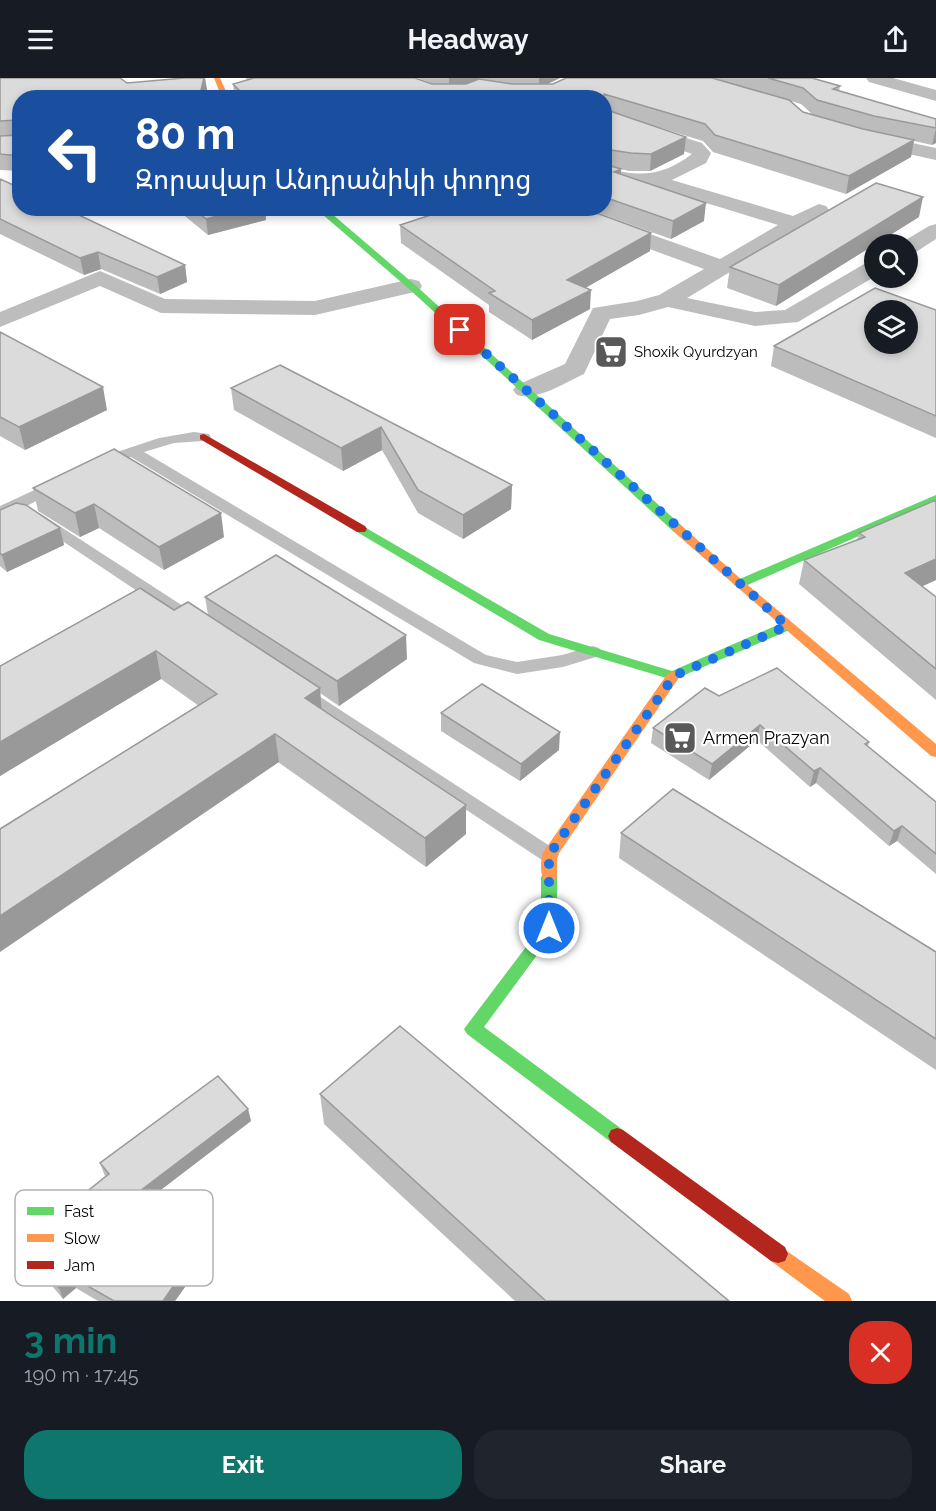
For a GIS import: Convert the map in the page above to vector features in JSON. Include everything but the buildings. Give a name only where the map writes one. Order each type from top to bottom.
[{"type":"street","points":[[875,78],[936,96]]},
{"type":"street","points":[[612,120],[694,147],[702,153],[699,159],[644,183],[629,182],[612,177]]},
{"type":"street","points":[[857,136],[936,154]]},
{"type":"street","points":[[653,180],[796,224]]},
{"type":"street","points":[[526,390],[575,369],[601,313],[639,308],[667,300],[819,210]]},
{"type":"street","points":[[328,216],[411,286],[739,584],[936,752]]},
{"type":"street","points":[[578,216],[723,268]]},
{"type":"street","points":[[918,241],[936,230]]},
{"type":"street","points":[[0,320],[100,278],[161,306],[315,308],[411,286]]},
{"type":"street","points":[[667,300],[725,314],[773,320],[790,317],[864,280]]},
{"type":"street","points":[[204,437],[544,637],[674,676]]},
{"type":"street","points":[[739,584],[936,498]]},
{"type":"street","points":[[787,626],[674,676],[549,855],[549,928],[473,1029],[842,1301]]},
{"type":"lane","points":[[112,460],[162,440],[186,436],[204,437]]},
{"type":"lane","points":[[132,451],[480,659],[517,668],[564,661],[593,652]]},
{"type":"lane","points":[[3,510],[71,478]]},
{"type":"lane","points":[[3,510],[36,517],[204,628]]},
{"type":"lane","points":[[292,686],[549,855]]},
{"type":"traffic: fast","points":[[328,216],[411,286],[678,529]]},
{"type":"traffic: fast","points":[[739,584],[936,498]]},
{"type":"traffic: fast","points":[[361,529],[544,637],[673,676],[787,626]]},
{"type":"traffic: fast","points":[[549,877],[549,928],[473,1029],[617,1136]]},
{"type":"traffic: slow","points":[[217,78],[222,90]]},
{"type":"traffic: slow","points":[[678,529],[936,752]]},
{"type":"traffic: slow","points":[[549,877],[549,855],[673,676]]},
{"type":"traffic: slow","points":[[778,1254],[842,1301]]},
{"type":"traffic: jam","points":[[204,437],[361,529]]},
{"type":"traffic: jam","points":[[617,1136],[778,1254]]},
{"type":"place","name":"Shoxik Qyurdzyan","points":[[611,352]]},
{"type":"place","name":"Armen Prazyan","points":[[680,738]]},
{"type":"route","points":[[460,330],[787,626],[674,676],[549,855],[549,928]]}]
